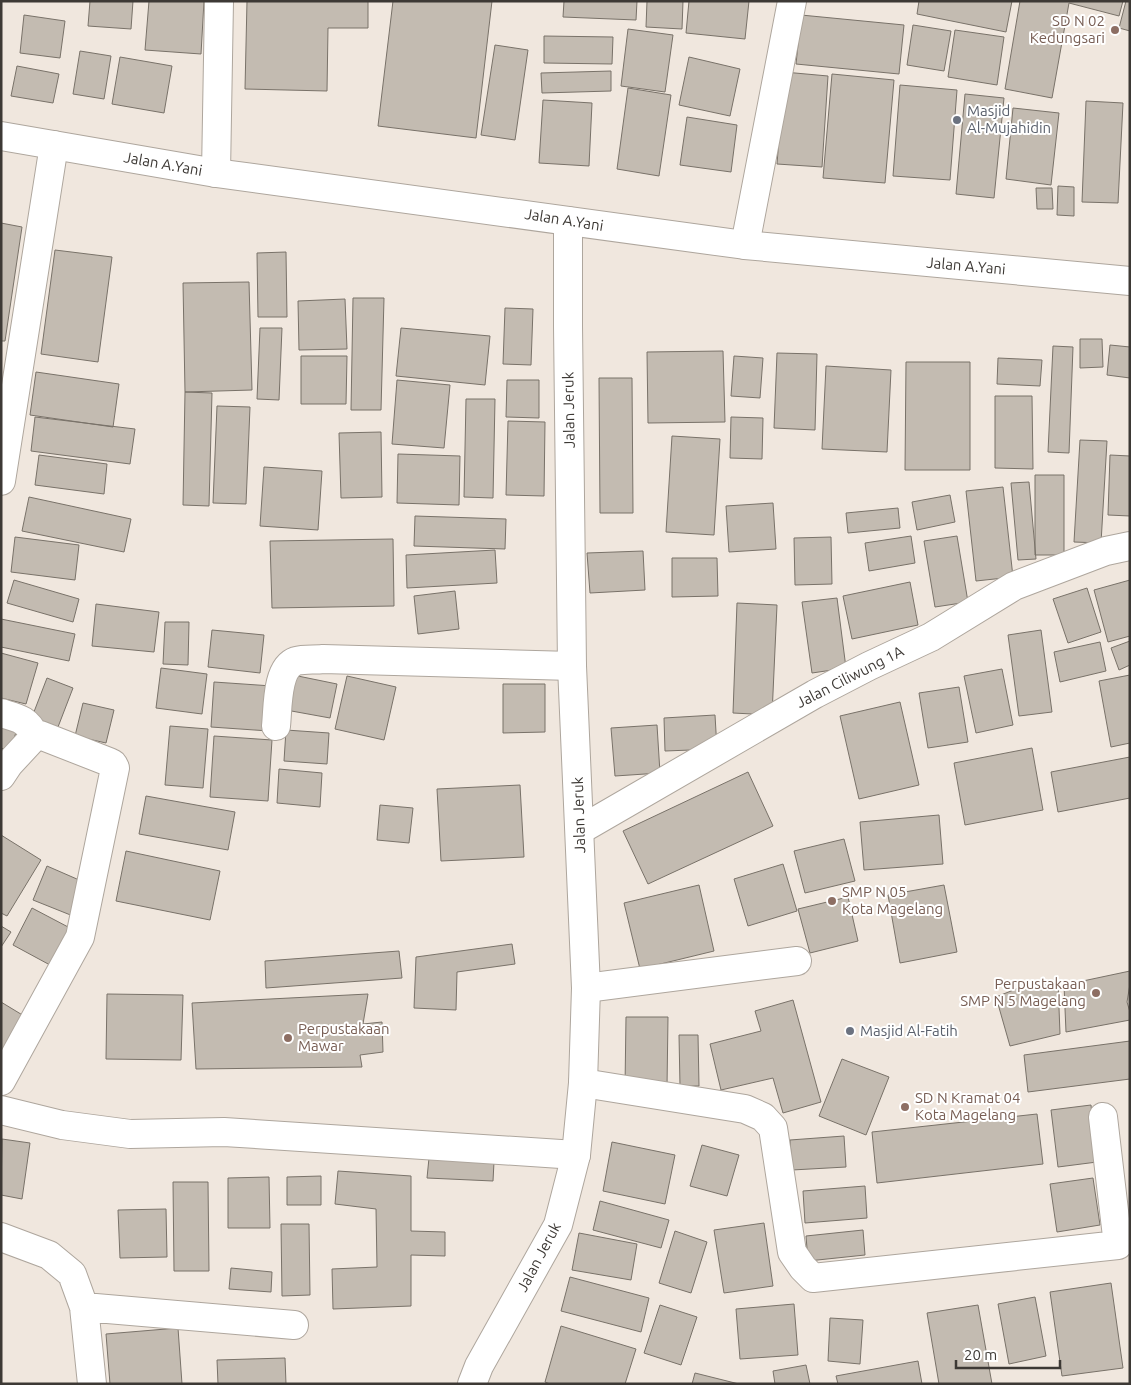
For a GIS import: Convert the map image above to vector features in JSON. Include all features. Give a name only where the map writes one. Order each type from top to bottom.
[{"type":"main road","points":[[216,173],[219,1]]},
{"type":"main road","points":[[745,245],[792,1]]},
{"type":"main road","name":"Jalan A.Yani","points":[[1,136],[216,173],[745,245],[1130,281]]},
{"type":"main road","points":[[1,482],[6,423],[54,145]]},
{"type":"main road","name":"Jalan Jeruk","points":[[472,1384],[479,1366],[558,1225],[576,1154],[583,1082],[586,988],[572,666],[568,221]]},
{"type":"main road","name":"Jalan Ciliwung 1A","points":[[580,830],[814,694],[931,637],[1014,586],[1106,551],[1130,546]]},
{"type":"main road","points":[[276,726],[280,680],[286,669],[294,662],[323,659],[572,666]]},
{"type":"main road","points":[[1,713],[20,719],[30,725],[35,736]]},
{"type":"main road","points":[[1,776],[9,764],[35,736],[40,735],[109,762],[115,768],[80,937],[1,1081]]},
{"type":"main road","points":[[586,988],[797,961]]},
{"type":"main road","points":[[583,1082],[745,1109],[763,1117],[773,1128],[792,1252],[813,1278],[1124,1245],[1103,1117]]},
{"type":"main road","points":[[1,1110],[62,1125],[130,1134],[224,1132],[576,1154]]},
{"type":"main road","points":[[1,1237],[49,1255],[72,1274],[84,1307],[92,1384]]},
{"type":"main road","points":[[84,1307],[294,1325]]},
{"type":"building","points":[[90,1],[133,1],[131,29],[88,26]]},
{"type":"building","points":[[149,1],[204,1],[201,54],[145,50]]},
{"type":"building","points":[[247,1],[368,1],[368,28],[328,28],[327,91],[245,89]]},
{"type":"building","points":[[393,1],[492,1],[476,138],[378,126]]},
{"type":"building","points":[[564,1],[637,1],[636,20],[563,17]]},
{"type":"building","points":[[647,1],[683,1],[682,29],[646,27]]},
{"type":"building","points":[[689,1],[749,1],[745,39],[686,33]]},
{"type":"building","points":[[919,1],[1012,1],[1006,32],[917,14]]},
{"type":"building","points":[[1020,1],[1123,1],[1119,16],[1069,3],[1052,98],[1005,89]]},
{"type":"building","points":[[1126,1],[1130,1],[1130,31],[1119,28]]},
{"type":"building","points":[[24,15],[65,21],[60,58],[20,53]]},
{"type":"building","points":[[801,15],[904,25],[899,74],[796,64]]},
{"type":"building","points":[[913,25],[951,31],[944,71],[907,65]]},
{"type":"building","points":[[628,29],[673,35],[665,92],[621,86]]},
{"type":"building","points":[[955,30],[1004,37],[997,85],[948,77]]},
{"type":"building","points":[[544,36],[613,37],[612,64],[544,63]]},
{"type":"building","points":[[495,45],[528,50],[515,140],[481,135]]},
{"type":"building","points":[[80,51],[111,56],[104,99],[73,94]]},
{"type":"building","points":[[120,57],[172,66],[164,113],[112,104]]},
{"type":"building","points":[[689,57],[740,69],[730,116],[679,105]]},
{"type":"building","points":[[17,66],[59,74],[53,103],[11,96]]},
{"type":"building","points":[[611,71],[611,91],[542,93],[541,73]]},
{"type":"building","points":[[784,72],[828,76],[822,167],[777,164]]},
{"type":"building","points":[[832,74],[894,80],[885,183],[823,178]]},
{"type":"building","points":[[900,85],[957,90],[950,180],[893,176]]},
{"type":"building","points":[[628,88],[671,95],[659,176],[617,169]]},
{"type":"building","points":[[965,94],[1004,98],[994,198],[956,194]]},
{"type":"building","points":[[543,100],[592,103],[589,166],[539,163]]},
{"type":"building","points":[[1086,101],[1123,103],[1118,203],[1082,202]]},
{"type":"building","points":[[1013,108],[1059,113],[1051,185],[1006,179]]},
{"type":"building","points":[[687,117],[737,125],[731,172],[680,165]]},
{"type":"building","points":[[1058,186],[1074,187],[1074,216],[1057,215]]},
{"type":"building","points":[[1036,188],[1052,188],[1053,209],[1037,209]]},
{"type":"building","points":[[1,223],[22,227],[5,341],[1,341]]},
{"type":"building","points":[[55,250],[112,257],[98,362],[41,354]]},
{"type":"building","points":[[286,252],[287,317],[258,317],[257,253]]},
{"type":"building","points":[[249,282],[252,390],[185,392],[183,283]]},
{"type":"building","points":[[353,298],[384,298],[381,410],[351,410]]},
{"type":"building","points":[[345,299],[347,349],[299,350],[298,301]]},
{"type":"building","points":[[505,308],[533,309],[531,365],[503,364]]},
{"type":"building","points":[[260,328],[282,328],[279,400],[257,399]]},
{"type":"building","points":[[401,328],[490,336],[485,385],[396,376]]},
{"type":"building","points":[[1080,339],[1102,339],[1103,367],[1080,368]]},
{"type":"building","points":[[1110,345],[1130,347],[1130,378],[1107,375]]},
{"type":"building","points":[[1053,346],[1073,347],[1069,453],[1048,452]]},
{"type":"building","points":[[723,351],[725,422],[648,423],[647,352]]},
{"type":"building","points":[[777,353],[817,354],[815,430],[774,428]]},
{"type":"building","points":[[301,356],[347,356],[346,404],[301,404]]},
{"type":"building","points":[[734,356],[763,358],[760,398],[731,396]]},
{"type":"building","points":[[998,358],[1042,360],[1040,386],[997,384]]},
{"type":"building","points":[[906,362],[970,362],[970,470],[905,470]]},
{"type":"building","points":[[826,366],[891,370],[887,452],[822,449]]},
{"type":"building","points":[[36,372],[119,384],[113,427],[30,415]]},
{"type":"building","points":[[599,378],[632,378],[633,513],[600,513]]},
{"type":"building","points":[[397,380],[450,385],[444,448],[392,444]]},
{"type":"building","points":[[507,380],[539,380],[539,418],[506,417]]},
{"type":"building","points":[[185,392],[212,393],[209,506],[183,505]]},
{"type":"building","points":[[995,396],[1032,396],[1033,469],[995,468]]},
{"type":"building","points":[[466,399],[495,399],[493,498],[464,497]]},
{"type":"building","points":[[217,406],[250,407],[246,504],[213,503]]},
{"type":"building","points":[[35,417],[135,429],[130,464],[31,451]]},
{"type":"building","points":[[731,417],[763,418],[762,459],[730,458]]},
{"type":"building","points":[[508,421],[545,422],[544,496],[506,495]]},
{"type":"building","points":[[381,432],[382,497],[341,498],[339,433]]},
{"type":"building","points":[[672,436],[720,439],[714,535],[666,532]]},
{"type":"building","points":[[1080,440],[1107,441],[1101,543],[1074,542]]},
{"type":"building","points":[[398,454],[460,456],[459,505],[397,503]]},
{"type":"building","points":[[39,455],[107,464],[104,494],[35,485]]},
{"type":"building","points":[[1110,455],[1130,456],[1130,516],[1108,515]]},
{"type":"building","points":[[264,467],[322,471],[318,530],[260,526]]},
{"type":"building","points":[[1035,475],[1064,475],[1064,555],[1035,555]]},
{"type":"building","points":[[1029,482],[1036,559],[1018,560],[1011,483]]},
{"type":"building","points":[[1003,487],[1013,577],[976,581],[966,491]]},
{"type":"building","points":[[950,495],[955,522],[917,530],[912,502]]},
{"type":"building","points":[[29,497],[131,519],[124,552],[22,531]]},
{"type":"building","points":[[773,503],[776,549],[729,552],[726,506]]},
{"type":"building","points":[[898,508],[900,528],[848,533],[846,513]]},
{"type":"building","points":[[415,516],[506,519],[505,549],[414,546]]},
{"type":"building","points":[[911,536],[915,563],[869,571],[865,543]]},
{"type":"building","points":[[957,536],[968,602],[935,607],[924,541]]},
{"type":"building","points":[[15,537],[79,545],[75,580],[11,572]]},
{"type":"building","points":[[831,537],[832,584],[795,585],[794,538]]},
{"type":"building","points":[[393,539],[394,606],[272,608],[270,541]]},
{"type":"building","points":[[495,550],[497,583],[407,588],[406,555]]},
{"type":"building","points":[[643,551],[645,590],[590,593],[587,553]]},
{"type":"building","points":[[672,558],[717,558],[718,596],[672,597]]},
{"type":"building","points":[[14,580],[79,599],[73,622],[7,603]]},
{"type":"building","points":[[1130,580],[1130,636],[1108,642],[1094,590]]},
{"type":"building","points":[[910,582],[918,625],[852,639],[843,596]]},
{"type":"building","points":[[1087,588],[1101,632],[1068,643],[1053,599]]},
{"type":"building","points":[[455,591],[459,629],[418,634],[414,596]]},
{"type":"building","points":[[837,598],[846,668],[812,673],[802,602]]},
{"type":"building","points":[[737,603],[777,605],[772,715],[733,713]]},
{"type":"building","points":[[96,604],[159,612],[154,652],[92,646]]},
{"type":"building","points":[[1,619],[75,634],[69,661],[1,647]]},
{"type":"building","points":[[165,622],[189,622],[188,665],[163,664]]},
{"type":"building","points":[[212,630],[264,635],[260,673],[208,667]]},
{"type":"building","points":[[1041,630],[1052,712],[1019,716],[1008,635]]},
{"type":"building","points":[[1130,641],[1130,665],[1119,670],[1111,648]]},
{"type":"building","points":[[1100,642],[1106,671],[1060,682],[1054,652]]},
{"type":"building","points":[[1,653],[38,663],[26,704],[1,698]]},
{"type":"building","points":[[161,668],[207,674],[202,714],[156,708]]},
{"type":"building","points":[[1002,669],[1013,725],[976,733],[964,676]]},
{"type":"building","points":[[293,675],[337,684],[330,718],[286,710]]},
{"type":"building","points":[[1130,675],[1130,743],[1111,747],[1099,681]]},
{"type":"building","points":[[347,676],[396,687],[384,740],[335,729]]},
{"type":"building","points":[[47,678],[73,688],[58,727],[32,717]]},
{"type":"building","points":[[214,682],[272,686],[269,731],[211,727]]},
{"type":"building","points":[[503,684],[545,684],[545,732],[503,733]]},
{"type":"building","points":[[959,687],[968,742],[928,748],[919,693]]},
{"type":"building","points":[[900,702],[919,785],[859,799],[840,716]]},
{"type":"building","points":[[83,703],[114,710],[106,743],[75,736]]},
{"type":"building","points":[[715,715],[717,749],[665,751],[664,718]]},
{"type":"building","points":[[1,718],[19,723],[10,751],[1,748]]},
{"type":"building","points":[[657,725],[660,773],[615,776],[611,728]]},
{"type":"building","points":[[170,726],[208,729],[203,788],[165,785]]},
{"type":"building","points":[[286,730],[329,733],[327,764],[284,761]]},
{"type":"building","points":[[214,736],[272,740],[268,801],[210,797]]},
{"type":"building","points":[[1032,748],[1043,810],[965,825],[954,763]]},
{"type":"building","points":[[1130,757],[1130,798],[1058,812],[1051,772]]},
{"type":"building","points":[[279,769],[322,773],[320,807],[277,803]]},
{"type":"building","points":[[748,772],[773,826],[648,884],[623,831]]},
{"type":"building","points":[[520,785],[524,857],[441,861],[437,789]]},
{"type":"building","points":[[146,796],[235,812],[228,850],[139,834]]},
{"type":"building","points":[[380,805],[413,808],[409,843],[377,840]]},
{"type":"building","points":[[939,815],[943,864],[864,870],[860,822]]},
{"type":"building","points":[[1,835],[41,860],[7,916],[1,913]]},
{"type":"building","points":[[844,839],[855,881],[805,893],[794,851]]},
{"type":"building","points":[[126,851],[220,871],[210,920],[116,901]]},
{"type":"building","points":[[783,864],[797,911],[748,926],[734,879]]},
{"type":"building","points":[[47,866],[86,883],[73,916],[33,900]]},
{"type":"building","points":[[699,885],[714,951],[640,969],[624,903]]},
{"type":"building","points":[[944,885],[957,952],[900,963],[888,895]]},
{"type":"building","points":[[848,897],[858,941],[810,953],[798,909]]},
{"type":"building","points":[[32,908],[70,928],[50,965],[13,945]]},
{"type":"building","points":[[1,926],[11,932],[1,947]]},
{"type":"building","points":[[512,944],[515,964],[457,972],[456,1010],[414,1008],[416,957]]},
{"type":"building","points":[[399,951],[402,978],[266,988],[265,961]]},
{"type":"building","name":"Perpustakaan SMP N 5 Magelang","points":[[1130,971],[1127,1002],[1130,1020],[1066,1032],[1064,985]]},
{"type":"building","points":[[1058,982],[1060,1034],[1010,1046],[996,997],[1031,983]]},
{"type":"building","points":[[107,994],[183,995],[181,1060],[106,1059]]},
{"type":"building","name":"Perpustakaan Mawar","points":[[368,994],[363,1024],[382,1022],[383,1052],[360,1055],[362,1067],[196,1069],[192,1003]]},
{"type":"building","points":[[793,1000],[821,1102],[783,1113],[773,1078],[721,1090],[710,1044],[761,1031],[755,1011]]},
{"type":"building","points":[[1,1002],[29,1019],[1,1066]]},
{"type":"building","points":[[626,1017],[668,1017],[667,1087],[625,1087]]},
{"type":"building","points":[[679,1035],[698,1035],[699,1086],[680,1086]]},
{"type":"building","points":[[1130,1041],[1130,1079],[1028,1092],[1024,1055]]},
{"type":"building","points":[[842,1059],[889,1077],[866,1135],[819,1116]]},
{"type":"building","points":[[1091,1105],[1097,1162],[1058,1167],[1051,1110]]},
{"type":"building","points":[[1037,1114],[1043,1164],[877,1183],[872,1132]]},
{"type":"building","points":[[844,1136],[846,1167],[792,1170],[790,1140]]},
{"type":"building","points":[[2,1139],[30,1143],[22,1199],[1,1195]]},
{"type":"building","points":[[612,1142],[675,1155],[665,1204],[603,1191]]},
{"type":"building","points":[[702,1145],[739,1155],[727,1196],[690,1186]]},
{"type":"building","points":[[429,1158],[494,1162],[493,1181],[427,1178]]},
{"type":"building","points":[[338,1171],[411,1176],[411,1231],[445,1232],[445,1256],[411,1255],[411,1306],[333,1309],[332,1269],[377,1267],[376,1209],[335,1204]]},
{"type":"building","points":[[321,1176],[321,1205],[287,1205],[287,1177]]},
{"type":"building","points":[[269,1177],[270,1228],[228,1228],[228,1178]]},
{"type":"building","points":[[1093,1178],[1100,1225],[1057,1232],[1050,1184]]},
{"type":"building","points":[[173,1182],[208,1182],[209,1271],[174,1271]]},
{"type":"building","points":[[865,1186],[867,1218],[805,1223],[803,1191]]},
{"type":"building","points":[[600,1201],[669,1220],[661,1248],[593,1230]]},
{"type":"building","points":[[166,1209],[167,1257],[120,1258],[118,1210]]},
{"type":"building","points":[[764,1223],[773,1286],[724,1293],[714,1230]]},
{"type":"building","points":[[281,1224],[309,1224],[310,1295],[282,1296]]},
{"type":"building","points":[[863,1230],[865,1255],[808,1261],[806,1236]]},
{"type":"building","points":[[675,1231],[707,1242],[691,1293],[659,1283]]},
{"type":"building","points":[[579,1233],[637,1244],[631,1280],[572,1270]]},
{"type":"building","points":[[231,1268],[272,1272],[271,1292],[229,1289]]},
{"type":"building","points":[[570,1277],[649,1298],[641,1332],[561,1311]]},
{"type":"building","points":[[1111,1283],[1123,1368],[1062,1376],[1050,1292]]},
{"type":"building","points":[[1035,1297],[1046,1356],[1009,1364],[998,1304]]},
{"type":"building","points":[[794,1304],[798,1355],[740,1359],[736,1309]]},
{"type":"building","points":[[660,1305],[697,1317],[681,1365],[644,1353]]},
{"type":"building","points":[[978,1305],[992,1384],[939,1384],[927,1313]]},
{"type":"building","points":[[830,1318],[863,1320],[860,1364],[828,1361]]},
{"type":"building","points":[[561,1326],[636,1349],[625,1384],[550,1384],[545,1382]]},
{"type":"building","points":[[178,1328],[182,1384],[110,1384],[106,1334]]},
{"type":"building","points":[[285,1358],[286,1384],[218,1384],[217,1360]]},
{"type":"building","points":[[918,1361],[922,1384],[838,1384],[836,1376]]},
{"type":"building","points":[[806,1365],[810,1384],[775,1384],[773,1371]]},
{"type":"building","points":[[695,1373],[739,1384],[692,1384]]},
{"type":"place","name":"SD N 02 Kedungsari","points":[[1115,30]]},
{"type":"place","name":"Masjid Al-Mujahidin","points":[[957,120]]},
{"type":"place","name":"SMP N 05 Kota Magelang","points":[[832,901]]},
{"type":"place","name":"Perpustakaan SMP N 5 Magelang","points":[[1096,993]]},
{"type":"place","name":"Masjid Al-Fatih","points":[[850,1031]]},
{"type":"place","name":"Perpustakaan Mawar","points":[[288,1038]]},
{"type":"place","name":"SD N Kramat 04 Kota Magelang","points":[[905,1107]]}]
